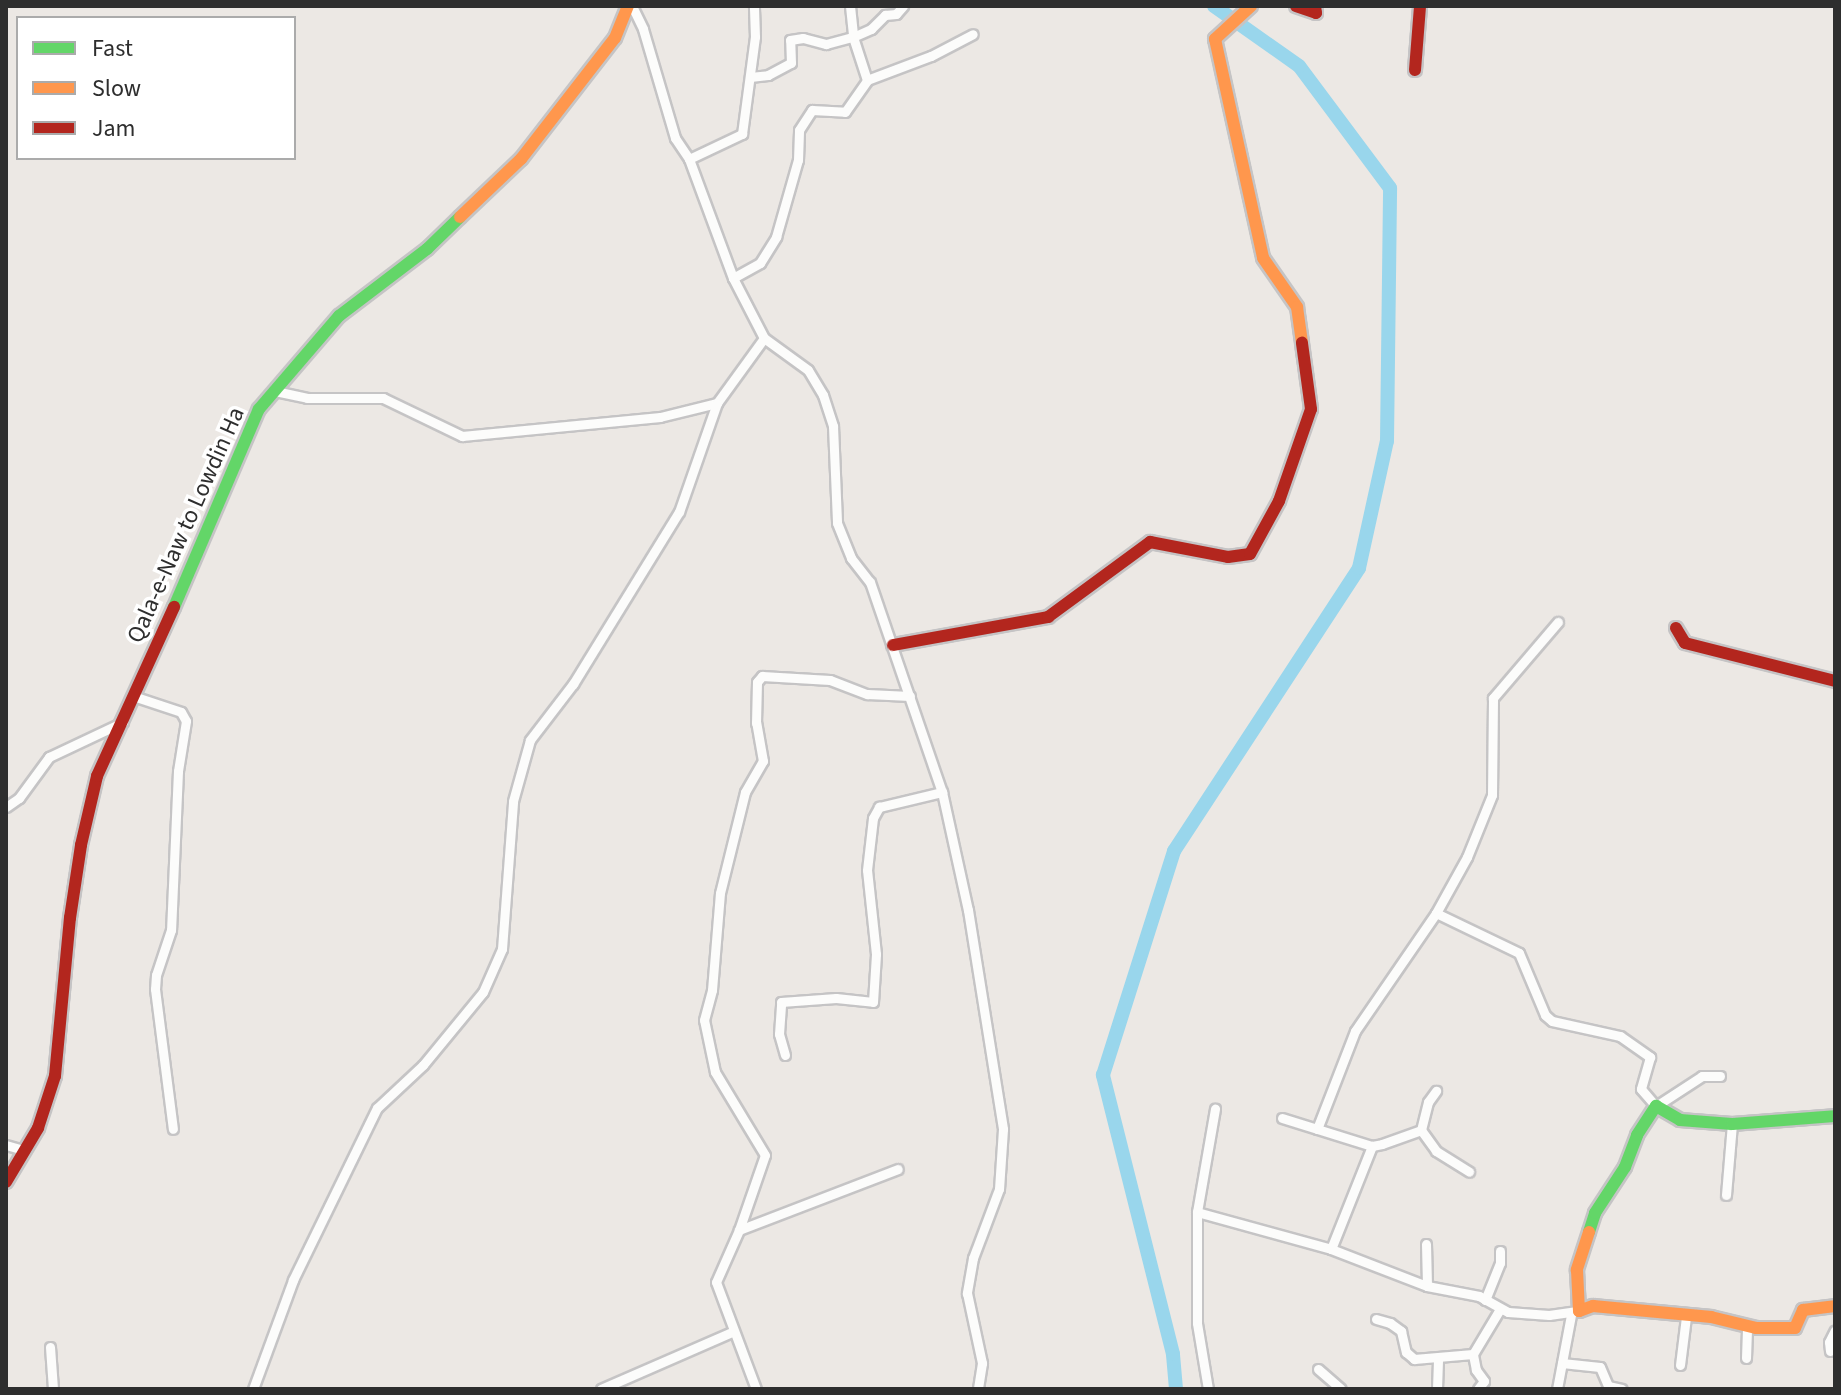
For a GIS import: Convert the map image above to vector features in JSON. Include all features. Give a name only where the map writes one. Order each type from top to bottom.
[{"type":"street","points":[[630,6],[643,29],[675,138],[689,159],[733,278],[764,338],[808,370],[823,395],[833,426],[837,523],[851,558],[870,582],[942,792],[968,910],[1003,1129],[999,1189],[973,1258],[967,1293],[982,1363],[978,1389]]},
{"type":"street","name":"Qala-e-Naw to Lowdin Ha","points":[[6,1182],[38,1128],[55,1076],[70,918],[81,845],[97,776],[136,697],[259,409],[339,316],[427,249],[521,159],[615,38],[630,6]]},
{"type":"street","points":[[689,159],[742,134],[755,37],[754,6]]},
{"type":"street","points":[[850,6],[853,37],[867,80]]},
{"type":"street","points":[[750,77],[768,75],[791,63],[790,40],[803,38],[826,44],[853,37],[871,29],[885,15],[901,11],[903,6]]},
{"type":"street","points":[[893,645],[1048,617],[1150,542],[1228,557],[1250,554],[1279,501],[1311,409],[1297,307],[1263,258],[1224,68],[1215,39],[1251,6]]},
{"type":"street","points":[[1296,6],[1316,13],[1315,6]]},
{"type":"street","points":[[1415,70],[1420,6]]},
{"type":"street","points":[[733,278],[760,263],[776,237],[798,160],[799,130],[812,110],[845,112],[867,80],[931,56],[973,34]]},
{"type":"street","points":[[253,1389],[293,1280],[377,1108],[423,1065],[483,992],[502,949],[513,801],[530,740],[573,684],[679,512],[717,403],[764,338]]},
{"type":"street","points":[[275,391],[307,398],[383,398],[462,436],[660,417],[717,403]]},
{"type":"street","points":[[1317,1129],[1355,1031],[1436,913],[1467,857],[1492,795],[1493,698],[1558,622]]},
{"type":"street","points":[[1676,628],[1685,643],[1835,681]]},
{"type":"street","points":[[756,1389],[732,1332],[716,1282],[739,1230],[765,1155],[715,1072],[704,1020],[712,990],[720,893],[745,792],[763,761],[756,723],[757,682],[762,676],[830,680],[867,694],[910,696]]},
{"type":"street","points":[[136,697],[181,712],[186,721],[178,771],[171,930],[156,975],[155,989],[173,1129]]},
{"type":"street","points":[[6,807],[19,798],[49,757],[123,722]]},
{"type":"street","points":[[785,1055],[779,1034],[781,1002],[836,998],[873,1002],[876,954],[867,870],[873,818],[879,807],[942,792]]},
{"type":"street","points":[[1436,913],[1519,953],[1545,1015],[1552,1021],[1620,1036],[1650,1057],[1641,1089],[1656,1106],[1680,1120],[1732,1124],[1835,1116]]},
{"type":"street","points":[[1557,1389],[1575,1313],[1577,1270],[1595,1213],[1625,1167],[1637,1135],[1656,1106],[1702,1076],[1720,1076]]},
{"type":"street","points":[[1436,1091],[1428,1102],[1421,1130],[1436,1151],[1469,1172]]},
{"type":"street","points":[[1208,1389],[1197,1323],[1197,1212],[1215,1109]]},
{"type":"street","points":[[1282,1118],[1372,1146],[1421,1130]]},
{"type":"street","points":[[1726,1195],[1732,1124]]},
{"type":"street","points":[[6,1145],[24,1150]]},
{"type":"street","points":[[1331,1249],[1372,1146]]},
{"type":"street","points":[[739,1230],[898,1169]]},
{"type":"street","points":[[1197,1212],[1331,1249],[1427,1286],[1464,1292],[1500,1309],[1575,1313],[1593,1306],[1795,1328],[1803,1310],[1835,1306]]},
{"type":"street","points":[[1426,1244],[1427,1286]]},
{"type":"street","points":[[1485,1300],[1500,1263],[1500,1251]]},
{"type":"street","points":[[1478,1389],[1484,1381],[1476,1370],[1473,1354],[1500,1309]]},
{"type":"street","points":[[1680,1365],[1686,1317]]},
{"type":"street","points":[[1376,1319],[1390,1323],[1401,1331],[1406,1352],[1414,1359],[1473,1354]]},
{"type":"street","points":[[1746,1358],[1747,1325]]},
{"type":"street","points":[[1830,1351],[1829,1342],[1835,1330]]},
{"type":"street","points":[[601,1389],[732,1332]]},
{"type":"street","points":[[50,1347],[53,1389]]},
{"type":"street","points":[[1437,1389],[1438,1358]]},
{"type":"street","points":[[1562,1363],[1600,1367],[1608,1386],[1622,1389]]},
{"type":"street","points":[[1318,1369],[1341,1389]]},
{"type":"waterway","points":[[1176,1389],[1173,1354],[1103,1075],[1174,851],[1359,568],[1387,441],[1390,188],[1299,66],[1214,6]]},
{"type":"traffic: fast","points":[[174,607],[259,409],[339,316],[427,249],[460,217]]},
{"type":"traffic: fast","points":[[1589,1232],[1595,1213],[1625,1167],[1637,1135],[1656,1106],[1680,1120],[1732,1124],[1835,1116]]},
{"type":"traffic: slow","points":[[460,217],[521,159],[615,38],[628,6]]},
{"type":"traffic: slow","points":[[1251,6],[1215,39],[1263,258],[1297,307],[1302,343]]},
{"type":"traffic: slow","points":[[1589,1232],[1577,1270],[1579,1311],[1593,1306],[1711,1317],[1756,1328],[1795,1328],[1803,1310],[1835,1306]]},
{"type":"traffic: jam","points":[[1296,6],[1316,13],[1315,6]]},
{"type":"traffic: jam","points":[[1415,70],[1420,6]]},
{"type":"traffic: jam","points":[[893,645],[1048,617],[1150,542],[1228,557],[1250,554],[1279,501],[1311,409],[1302,343]]},
{"type":"traffic: jam","points":[[6,1182],[38,1128],[55,1076],[70,918],[81,845],[97,776],[174,607]]},
{"type":"traffic: jam","points":[[1676,628],[1685,643],[1835,681]]}]
